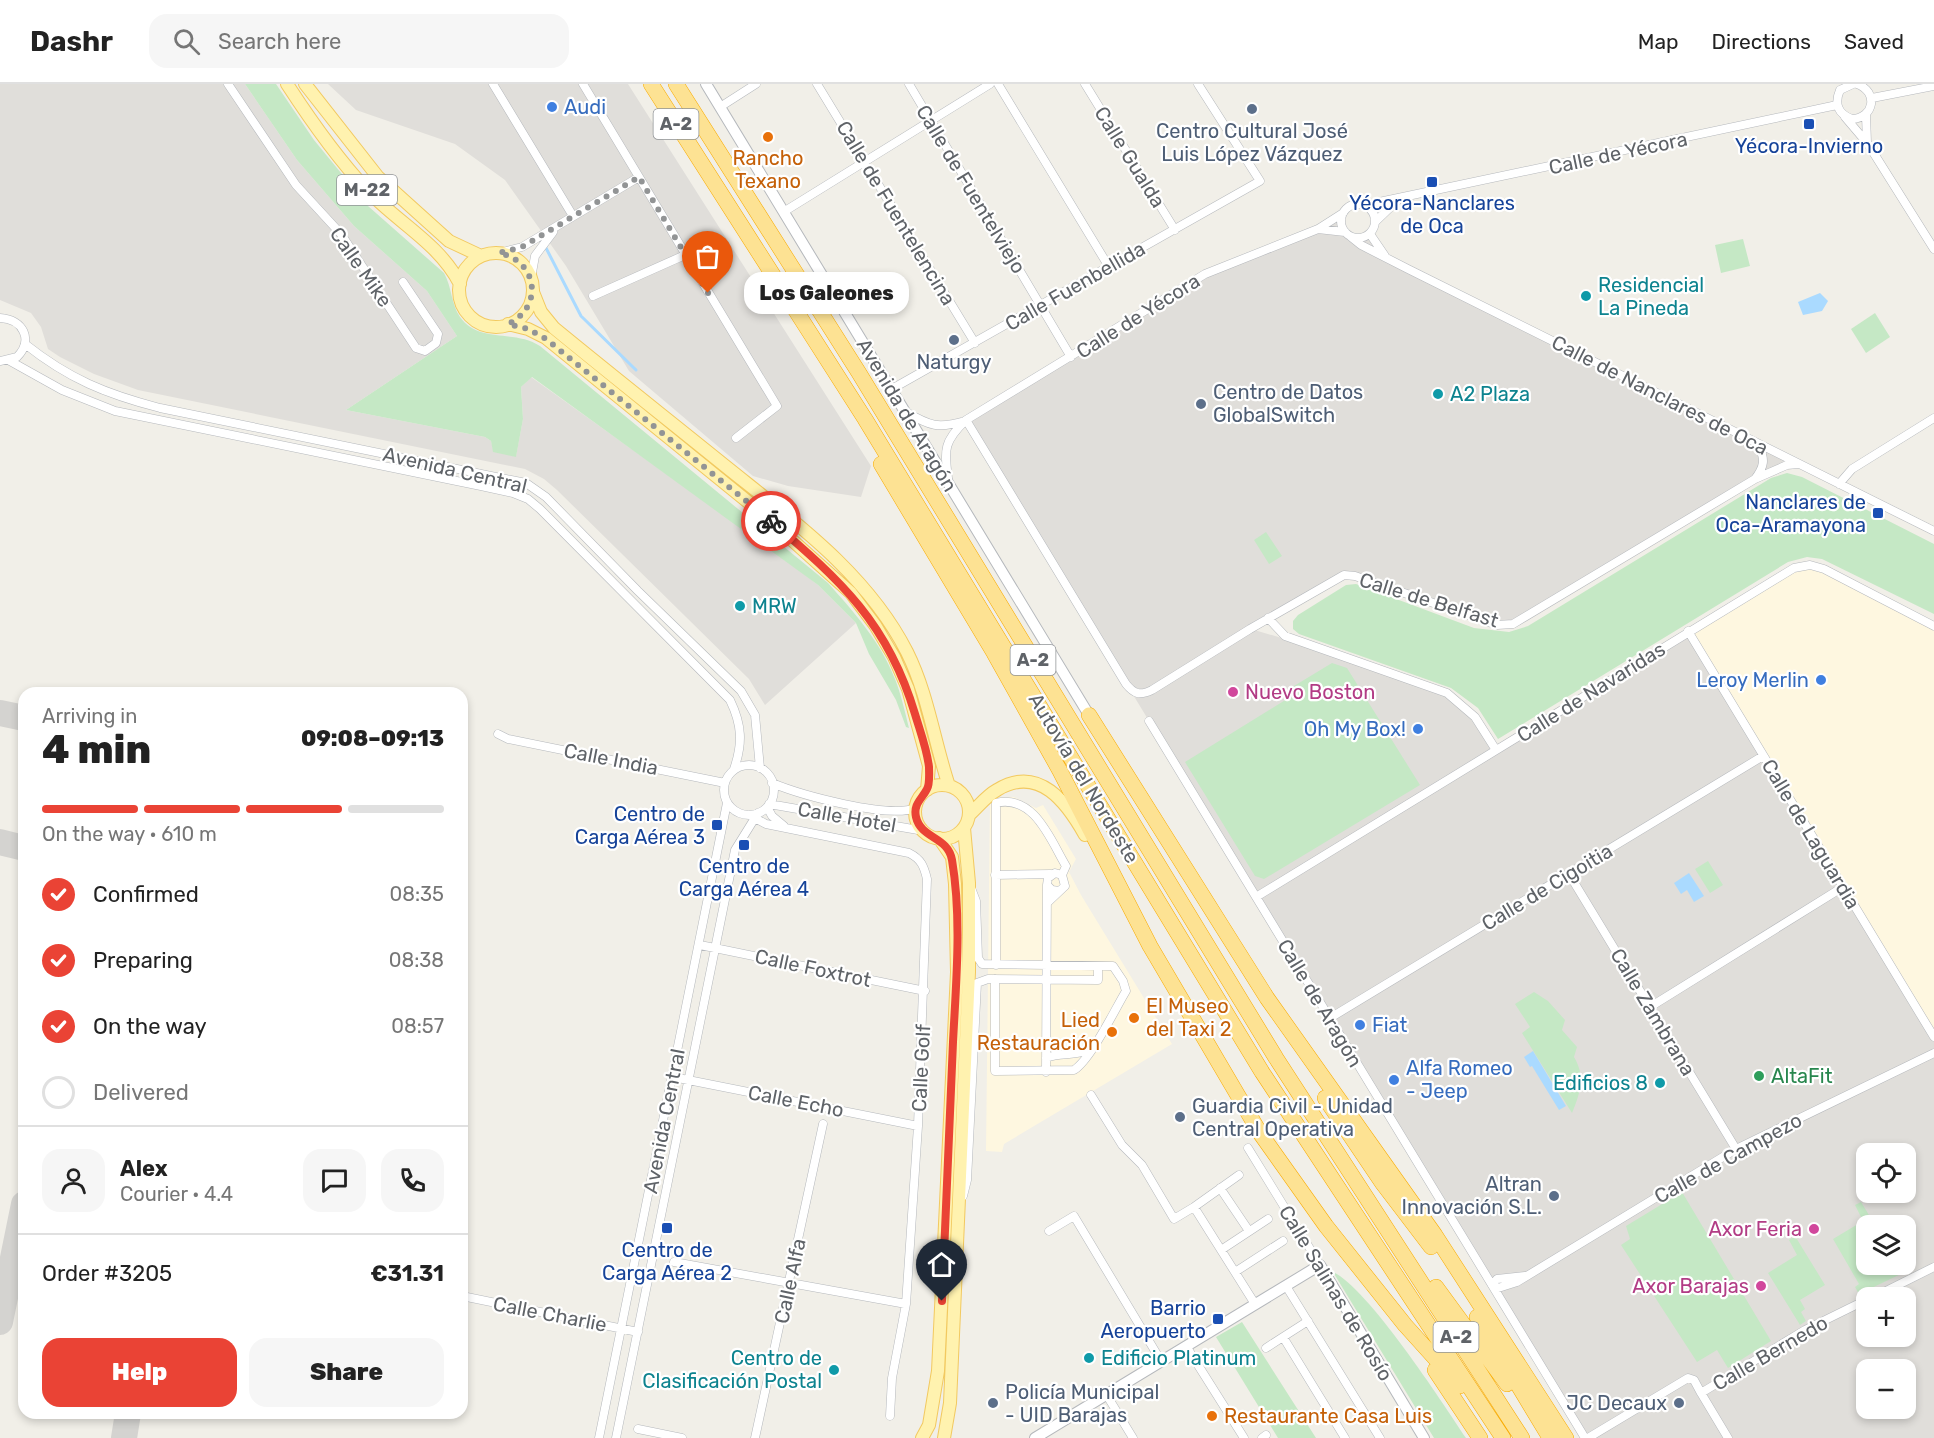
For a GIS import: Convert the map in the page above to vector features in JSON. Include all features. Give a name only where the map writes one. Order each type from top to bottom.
[{"type":"highway","name":"Autovía del Nordeste","points":[[651,84],[865,419],[1262,1072],[1503,1438]]},
{"type":"highway","name":"Autovía del Nordeste","points":[[676,84],[859,373],[1270,1048],[1522,1438]]},
{"type":"highway","points":[[700,164],[712,190],[1062,756],[1079,782],[1094,794]]},
{"type":"highway","points":[[859,425],[1020,699],[1130,908],[1260,1133],[1326,1226],[1405,1325],[1494,1423]]},
{"type":"highway","points":[[1089,715],[1125,780],[1245,974],[1328,1103],[1454,1280],[1550,1438]]},
{"type":"highway","points":[[1089,715],[1267,998],[1435,1235],[1566,1438]]},
{"type":"highway","points":[[1391,1235],[1436,1288],[1545,1438]]},
{"type":"highway","points":[[1405,1325],[1480,1438]]},
{"type":"main road","name":"M-22","points":[[287,84],[314,125],[368,191],[443,257],[460,284],[462,303],[473,318],[490,326],[508,324],[528,329],[546,339],[764,515],[850,593],[875,625],[894,657],[908,689],[929,766],[927,790]]},
{"type":"main road","name":"M-22","points":[[305,84],[347,140],[392,191],[448,241],[481,256]]},
{"type":"main road","points":[[460,284],[469,264],[481,256],[499,253],[515,258],[531,278],[541,312],[554,328],[828,551],[860,584],[887,618],[907,652],[921,685],[949,786],[966,799],[969,815]]},
{"type":"main road","points":[[508,324],[528,308],[533,291]]},
{"type":"main road","points":[[946,1435],[950,1402],[960,1212],[969,972],[969,883],[963,828],[969,815],[999,788],[1014,784],[1029,782],[1057,794],[1068,805],[1130,908]]},
{"type":"main road","points":[[949,786],[934,786],[927,790],[916,808],[916,816],[924,831],[939,838],[948,838],[963,828]]},
{"type":"main road","points":[[922,1438],[928,1425],[938,1371],[957,972],[955,884],[952,857],[939,838]]},
{"type":"main road","points":[[912,1438],[918,1431],[938,1371]]},
{"type":"street","name":"Calle Mike","points":[[228,84],[296,185],[341,234],[416,348],[425,351],[436,343],[438,334],[404,282]]},
{"type":"street","points":[[493,84],[573,216]]},
{"type":"street","points":[[583,84],[777,406],[736,438]]},
{"type":"street","name":"Avenida de Aragón","points":[[706,84],[1089,715]]},
{"type":"street","points":[[720,107],[756,84]]},
{"type":"street","name":"Calle de Fuentelencina","points":[[817,84],[975,343]]},
{"type":"street","name":"Calle de Fuentelviejo","points":[[909,84],[1071,357]]},
{"type":"street","points":[[784,211],[990,84]]},
{"type":"street","points":[[998,84],[1109,267]]},
{"type":"street","name":"Calle Gualda","points":[[1085,84],[1174,230]]},
{"type":"street","name":"Calle Fuenbellida","points":[[890,390],[1041,307],[1260,181],[1198,84]]},
{"type":"street","points":[[1853,84],[1840,87],[1837,105],[1868,144],[1934,249]]},
{"type":"street","points":[[1845,117],[1858,119],[1866,115],[1871,108],[1872,99],[1861,85]]},
{"type":"street","points":[[1872,99],[1934,86]]},
{"type":"street","name":"Calle de Yécora","points":[[1365,205],[1837,105]]},
{"type":"street","points":[[1866,115],[1868,144]]},
{"type":"street","points":[[499,253],[522,247],[639,177]]},
{"type":"street","points":[[1376,220],[1374,213],[1365,205],[1353,204],[1343,213],[1341,219],[1348,234],[1358,238],[1370,234],[1376,220],[1400,198]]},
{"type":"street","name":"Calle de Yécora","points":[[948,483],[944,451],[951,434],[966,420],[1205,274],[1318,230],[1343,213]]},
{"type":"street","points":[[531,278],[535,256],[556,228]]},
{"type":"street","name":"Calle de Yécora","points":[[1318,230],[1348,234]]},
{"type":"street","name":"Calle de Nanclares de Oca","points":[[1348,234],[1386,258],[1934,531]]},
{"type":"street","name":"Calle de Nanclares de Oca","points":[[1370,234],[1386,258]]},
{"type":"street","points":[[593,296],[685,255],[712,237]]},
{"type":"street","points":[[0,318],[11,319],[20,324],[25,333],[22,352],[10,361],[0,361]]},
{"type":"street","name":"Avenida Central","points":[[25,344],[75,379],[113,395],[160,408],[457,467],[531,486],[546,496],[638,591],[741,691],[755,715],[760,768]]},
{"type":"street","name":"Avenida Central","points":[[10,361],[62,390],[115,411],[481,486],[528,499],[730,700],[740,720],[742,742],[734,769]]},
{"type":"street","name":"Calle de Yécora","points":[[904,411],[922,421],[944,427],[966,420]]},
{"type":"street","points":[[1839,484],[1852,470],[1934,418]]},
{"type":"street","name":"Calle de Belfast","points":[[966,420],[1132,691],[1145,693],[1344,575],[1355,576],[1497,626],[1513,624],[1755,479],[1787,465],[1798,464]]},
{"type":"street","points":[[1755,479],[1762,470],[1764,458],[1757,444]]},
{"type":"street","name":"Calle de Navaridas","points":[[1256,897],[1794,568],[1810,565],[1824,569],[1934,626]]},
{"type":"street","points":[[1268,618],[1285,636],[1447,693],[1475,717],[1496,750]]},
{"type":"street","name":"Calle de Laguardia","points":[[1688,631],[1934,1037]]},
{"type":"street","name":"Calle de Aragón","points":[[1149,721],[1586,1438]]},
{"type":"street","name":"Calle India","points":[[498,734],[508,739],[724,783]]},
{"type":"street","name":"Calle de Cigoitia","points":[[1330,1018],[1763,756]]},
{"type":"street","points":[[743,765],[760,768],[772,783],[772,797],[768,805],[754,816],[733,809],[728,803],[724,783],[734,769],[743,765]]},
{"type":"street","name":"Calle Hotel","points":[[772,783],[806,796],[899,812],[916,808]]},
{"type":"street","points":[[996,965],[996,803],[1013,801],[1034,814],[1066,866],[1062,875],[1065,886],[1048,902]]},
{"type":"street","name":"Avenida Central","points":[[599,1438],[728,803]]},
{"type":"street","points":[[768,805],[772,816],[786,827]]},
{"type":"street","name":"Calle Hotel","points":[[768,805],[924,831]]},
{"type":"street","name":"Avenida Central","points":[[616,1438],[735,850],[754,816]]},
{"type":"street","name":"Calle Golf","points":[[754,816],[786,827],[909,853],[919,859],[927,879],[925,992],[906,1304],[892,1378],[890,1416]]},
{"type":"street","points":[[995,874],[1062,875]]},
{"type":"street","points":[[1046,1072],[1048,1040],[1047,885],[1051,874]]},
{"type":"street","name":"Calle Zambrana","points":[[1569,874],[1736,1149]]},
{"type":"street","points":[[969,883],[976,901],[978,958],[982,964],[1115,968],[1126,991],[1082,1065],[1074,1070],[995,1071],[995,979]]},
{"type":"street","points":[[1047,885],[1052,890],[1059,891]]},
{"type":"street","points":[[1650,1007],[1843,887]]},
{"type":"street","name":"Calle Foxtrot","points":[[700,945],[925,992]]},
{"type":"street","points":[[960,1212],[967,1180],[977,983],[982,979],[1098,980],[1098,966]]},
{"type":"street","points":[[1048,1040],[1057,1053]]},
{"type":"street","points":[[1046,1058],[1057,1053],[1080,1053],[1093,1044]]},
{"type":"street","name":"Calle de Campezo","points":[[1493,1287],[1507,1287],[1529,1275],[1736,1149],[1934,1053]]},
{"type":"street","name":"Calle Echo","points":[[673,1077],[918,1126]]},
{"type":"street","points":[[1091,1095],[1122,1145],[1142,1165],[1174,1219],[1239,1175]]},
{"type":"street","name":"Calle Alfa","points":[[756,1438],[823,1124]]},
{"type":"street","name":"Calle Salinas de Rosío","points":[[1248,1148],[1424,1438]]},
{"type":"street","points":[[1220,1188],[1249,1231]]},
{"type":"street","points":[[1194,1207],[1255,1304]]},
{"type":"street","points":[[1049,1231],[1074,1216],[1161,1361]]},
{"type":"street","points":[[1221,1250],[1268,1219]]},
{"type":"street","points":[[1235,1272],[1282,1241]]},
{"type":"street","points":[[674,1262],[906,1304]]},
{"type":"street","points":[[1035,1438],[1320,1265]]},
{"type":"street","points":[[1894,1287],[1934,1267]]},
{"type":"street","points":[[1286,1286],[1380,1438]]},
{"type":"street","name":"Calle Charlie","points":[[468,1297],[638,1332]]},
{"type":"street","name":"Calle Bernedo","points":[[1586,1438],[1689,1378],[1694,1380],[1701,1393],[1805,1330],[1856,1305]]},
{"type":"street","points":[[1266,1348],[1308,1321]]},
{"type":"street","points":[[1283,1338],[1345,1438]]},
{"type":"street","points":[[1186,1346],[1244,1438]]},
{"type":"street","points":[[1701,1393],[1728,1438]]},
{"type":"street","points":[[1106,1394],[1132,1438]]},
{"type":"street","points":[[638,1429],[682,1438]]},
{"type":"shaded area","points":[[0,84],[245,84],[297,160],[354,226],[427,291],[457,336],[346,410],[485,437],[491,441],[493,449],[516,456],[523,419],[521,387],[531,377],[778,554],[818,585],[856,623],[765,705],[749,679],[557,490],[544,479],[525,469],[138,390],[94,374],[60,357],[48,349],[41,327],[31,313],[0,300]]},
{"type":"shaded area","points":[[328,84],[628,84],[871,466],[861,497],[788,486],[753,476],[629,371],[566,266],[505,180],[455,144],[356,110]]},
{"type":"shaded area","points":[[1343,213],[1342,226],[1345,232],[1358,238],[1370,234],[1386,258],[1798,464],[1775,470],[1529,617],[1497,625],[1344,575],[1251,629],[1343,656],[1447,693],[1461,703],[1496,750],[1688,631],[1934,1037],[1934,1438],[1585,1438],[966,420],[1205,274],[1318,229]]},
{"type":"shaded area","points":[[1810,565],[1934,626],[1934,1037],[1688,631],[1761,588]]},
{"type":"shaded area","points":[[1000,797],[1014,797],[1036,808],[1043,805],[1076,859],[1069,872],[1081,895],[1172,1044],[1004,1144],[1002,1152],[986,1151],[990,802]]},
{"type":"green space","points":[[245,84],[276,84],[314,140],[368,206],[444,273],[457,312],[468,325],[487,334],[520,338],[540,346],[828,583],[882,652],[897,685],[909,728],[906,727],[896,700],[869,654],[856,623],[818,585],[532,377],[521,387],[523,419],[516,457],[493,452],[491,441],[485,437],[346,410],[457,336],[427,291],[354,226],[297,160]]},
{"type":"green space","points":[[1743,239],[1750,266],[1721,273],[1715,245]]},
{"type":"green space","points":[[1875,313],[1890,337],[1866,353],[1851,329]]},
{"type":"green space","points":[[1787,473],[1802,477],[1934,544],[1934,614],[1822,559],[1807,557],[1788,562],[1498,739],[1478,708],[1451,688],[1299,634],[1293,629],[1293,621],[1298,615],[1346,585],[1356,584],[1474,628],[1509,632],[1528,626],[1771,478]]},
{"type":"green space","points":[[1266,532],[1282,556],[1269,564],[1254,540]]},
{"type":"green space","points":[[1332,663],[1347,668],[1420,785],[1264,879],[1255,876],[1185,762],[1287,699],[1284,692]]},
{"type":"green space","points":[[1708,861],[1723,885],[1710,893],[1695,869]]},
{"type":"green space","points":[[1534,992],[1548,1001],[1565,1020],[1562,1030],[1577,1047],[1574,1057],[1581,1078],[1572,1113],[1522,1033],[1530,1027],[1515,1004]]},
{"type":"green space","points":[[1682,1192],[1771,1341],[1728,1368],[1717,1350],[1697,1362],[1621,1245],[1630,1239],[1626,1226]]},
{"type":"green space","points":[[1862,1203],[1869,1215],[1860,1215],[1855,1205]]},
{"type":"green space","points":[[1856,1225],[1856,1275],[1899,1275],[1874,1287],[1856,1289],[1855,1287],[1859,1284],[1833,1239]]},
{"type":"green space","points":[[1795,1236],[1825,1285],[1800,1300],[1805,1309],[1801,1312],[1806,1321],[1800,1325],[1768,1273],[1797,1255],[1789,1240]]},
{"type":"green space","points":[[1333,1272],[1348,1282],[1384,1322],[1423,1374],[1466,1438],[1434,1438]]},
{"type":"green space","points":[[1242,1322],[1316,1438],[1278,1438],[1216,1337]]},
{"type":"water","points":[[1820,293],[1828,301],[1822,311],[1803,315],[1798,302]]},
{"type":"water","points":[[1689,873],[1704,896],[1694,902],[1687,890],[1681,894],[1674,883]]},
{"type":"water","points":[[1533,1051],[1566,1106],[1559,1110],[1524,1057]]},
{"type":"waterway","points":[[546,248],[581,316],[636,370]]},
{"type":"taxiway","points":[[0,713],[18,717]]},
{"type":"taxiway","points":[[0,842],[18,846]]},
{"type":"taxiway","points":[[0,1322],[18,1234]]},
{"type":"taxiway","points":[[124,1438],[127,1419]]},
{"type":"way so far","points":[[708,293],[639,177],[522,247],[499,253],[515,258],[522,264],[531,278],[533,291],[528,308],[523,315],[508,324],[528,329],[546,339],[771,521]]},
{"type":"place","name":"Audi","points":[[552,107]]},
{"type":"place","name":"Centro Cultural José Luis López Vázquez","points":[[1252,109]]},
{"type":"place","name":"Yécora-Invierno","points":[[1809,124]]},
{"type":"place","name":"Rancho Texano","points":[[768,137]]},
{"type":"place","name":"Yécora-Nanclares de Oca","points":[[1432,182]]},
{"type":"place","name":"Los Galeones","points":[[708,293]]},
{"type":"place","name":"Residencial La Pineda","points":[[1586,296]]},
{"type":"place","name":"Naturgy","points":[[954,340]]},
{"type":"place","name":"A2 Plaza","points":[[1438,394]]},
{"type":"place","name":"Centro de Datos GlobalSwitch","points":[[1201,404]]},
{"type":"place","name":"Nanclares de Oca-Aramayona","points":[[1878,513]]},
{"type":"place","name":"MRW","points":[[740,606]]},
{"type":"place","name":"Leroy Merlin","points":[[1821,680]]},
{"type":"place","name":"Nuevo Boston","points":[[1233,692]]},
{"type":"place","name":"Oh My Box!","points":[[1418,729]]},
{"type":"place","name":"Centro de Carga Aérea 3","points":[[717,825]]},
{"type":"place","name":"Centro de Carga Aérea 4","points":[[744,845]]},
{"type":"place","name":"El Museo del Taxi 2","points":[[1134,1018]]},
{"type":"place","name":"Fiat","points":[[1360,1025]]},
{"type":"place","name":"Lied Restauración","points":[[1112,1032]]},
{"type":"place","name":"AltaFit","points":[[1759,1076]]},
{"type":"place","name":"Alfa Romeo - Jeep","points":[[1394,1080]]},
{"type":"place","name":"Edificios 8","points":[[1660,1083]]},
{"type":"place","name":"Guardia Civil - Unidad Central Operativa","points":[[1180,1117]]},
{"type":"place","name":"Altran Innovación S.L.","points":[[1554,1196]]},
{"type":"place","name":"Centro de Carga Aérea 2","points":[[667,1228]]},
{"type":"place","name":"Axor Feria","points":[[1814,1229]]},
{"type":"place","name":"Axor Barajas","points":[[1761,1286]]},
{"type":"place","name":"Barrio Aeropuerto","points":[[1218,1319]]},
{"type":"place","name":"Edificio Platinum","points":[[1089,1358]]},
{"type":"place","name":"Centro de Clasificación Postal","points":[[834,1370]]},
{"type":"place","name":"Policía Municipal - UID Barajas","points":[[993,1403]]},
{"type":"place","name":"JC Decaux","points":[[1679,1403]]},
{"type":"place","name":"Restaurante Casa Luis","points":[[1212,1416]]},
{"type":"route","points":[[771,521],[850,593],[875,625],[894,657],[908,689],[929,766],[927,790],[918,801],[916,816],[924,831],[939,838],[952,857],[955,884],[957,972],[942,1301]]}]
